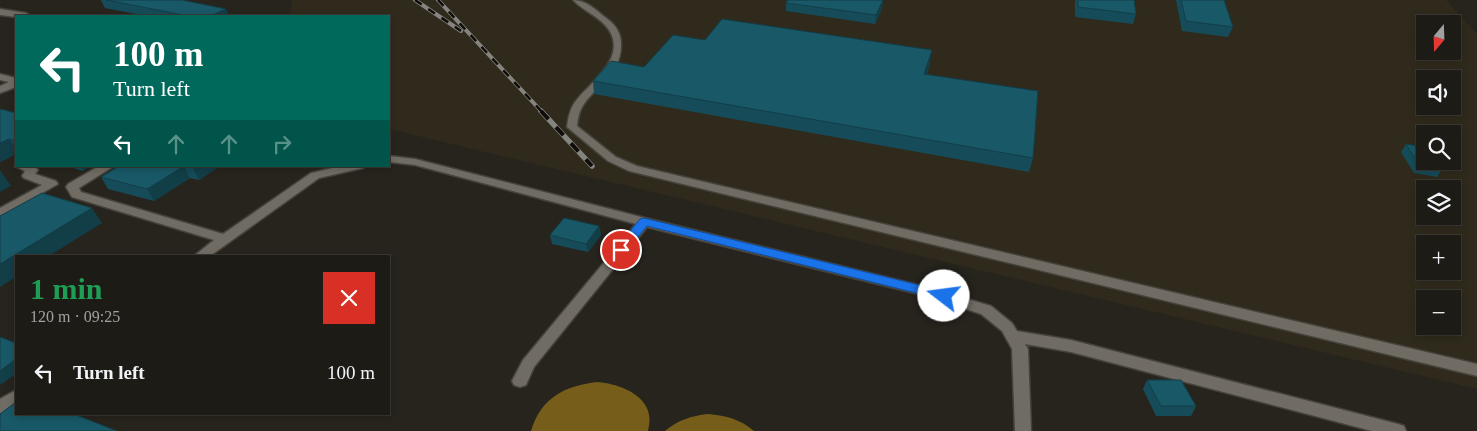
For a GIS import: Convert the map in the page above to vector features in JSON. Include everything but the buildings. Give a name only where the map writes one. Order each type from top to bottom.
[{"type":"lane","points":[[578,0],[612,28],[617,38],[618,55],[615,64],[577,106],[572,116],[572,127],[612,159],[633,169],[1477,370]]},
{"type":"lane","points":[[0,12],[20,15]]},
{"type":"lane","points":[[0,77],[15,82]]},
{"type":"lane","points":[[0,90],[15,82]]},
{"type":"lane","points":[[390,159],[415,162],[644,222],[960,300],[986,310],[1006,327],[1020,349],[1023,431]]},
{"type":"lane","points":[[24,167],[32,170],[28,176],[52,184],[72,187],[106,167]]},
{"type":"lane","points":[[202,255],[315,174],[353,167]]},
{"type":"lane","points":[[0,213],[52,184]]},
{"type":"lane","points":[[72,187],[76,194],[88,200],[225,239]]},
{"type":"lane","points":[[520,381],[528,364],[644,222]]},
{"type":"lane","points":[[1012,336],[1071,346],[1398,431]]},
{"type":"lane","points":[[0,408],[15,397]]},
{"type":"shaded area","points":[[292,0],[1446,0],[1460,15],[1416,15],[1416,60],[1461,60],[1461,16],[1477,34],[1477,389],[390,129],[390,15],[290,15]]},
{"type":"shaded area","points":[[597,382],[617,386],[636,395],[648,410],[650,420],[648,431],[531,431],[541,410],[555,396],[574,387]]},
{"type":"shaded area","points":[[708,414],[733,419],[754,431],[665,431],[685,419]]},
{"type":"railway","points":[[415,0],[461,31]]},
{"type":"railway","points":[[438,0],[542,112]]},
{"type":"railway","points":[[541,111],[592,166]]},
{"type":"route","points":[[621,250],[644,222],[780,254],[944,296]]}]
